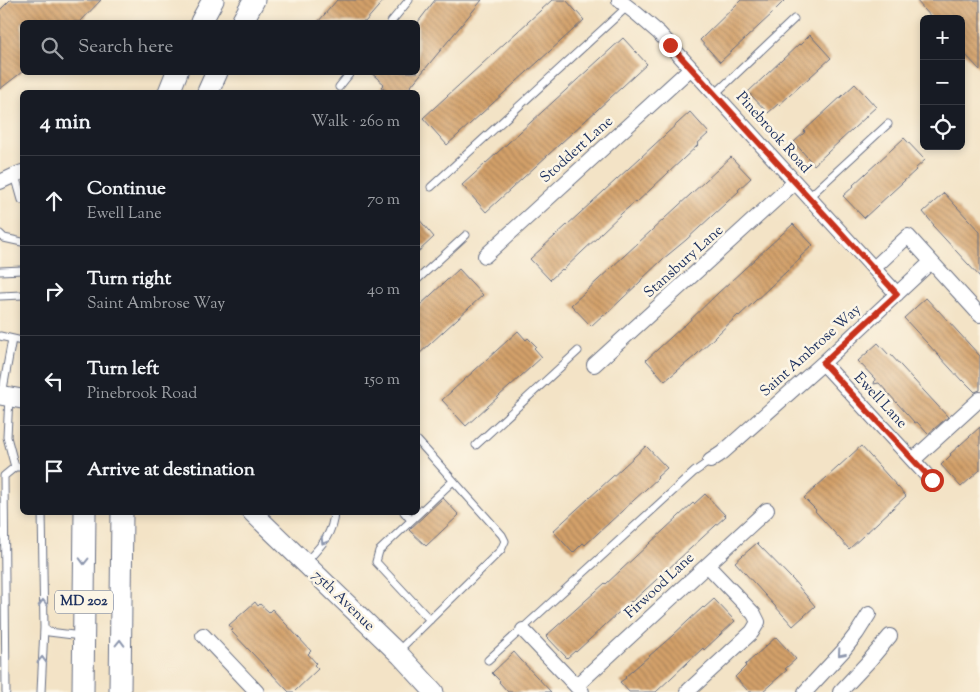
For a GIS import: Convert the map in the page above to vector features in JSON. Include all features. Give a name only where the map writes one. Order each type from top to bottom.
[{"type":"main road","points":[[202,20],[213,0]]},
{"type":"main road","points":[[243,20],[254,0]]},
{"type":"main road","points":[[170,90],[176,75]]},
{"type":"main road","points":[[209,90],[216,75]]},
{"type":"main road","name":"MD 202","points":[[83,692],[85,515]]},
{"type":"main road","name":"MD 202","points":[[120,692],[122,515]]},
{"type":"street","name":"Pinebrook Road","points":[[623,3],[659,34],[897,294]]},
{"type":"street","name":"Stoddert Lane","points":[[485,256],[691,68]]},
{"type":"street","points":[[0,182],[18,174]]},
{"type":"street","name":"Stansbury Lane","points":[[594,365],[795,182]]},
{"type":"street","points":[[874,268],[908,236],[980,315]]},
{"type":"street","name":"Saint Ambrose Way","points":[[710,461],[722,453],[823,363],[931,262]]},
{"type":"street","name":"Ewell Lane","points":[[823,363],[932,480]]},
{"type":"street","points":[[913,460],[980,399]]},
{"type":"street","name":"Firwood Lane","points":[[579,689],[707,565],[767,510]]},
{"type":"street","name":"75th Avenue","points":[[255,515],[397,653],[434,692]]},
{"type":"street","points":[[687,692],[752,632],[758,622],[754,614],[707,565]]},
{"type":"street","points":[[805,692],[843,651],[870,614]]},
{"type":"street","points":[[522,630],[579,689]]},
{"type":"street","points":[[203,635],[257,692]]},
{"type":"street","points":[[840,692],[890,636]]},
{"type":"lane","points":[[393,20],[409,0]]},
{"type":"lane","points":[[430,187],[623,3]]},
{"type":"lane","points":[[715,94],[794,20]]},
{"type":"lane","points":[[339,87],[349,75]]},
{"type":"lane","points":[[809,197],[888,124]]},
{"type":"lane","points":[[18,174],[20,187]]},
{"type":"lane","points":[[0,234],[4,238],[20,242]]},
{"type":"lane","points":[[420,277],[466,235]]},
{"type":"lane","points":[[0,271],[20,270]]},
{"type":"lane","points":[[0,296],[20,295]]},
{"type":"lane","points":[[0,336],[20,341]]},
{"type":"lane","points":[[6,692],[2,487],[4,476],[19,467],[7,437],[12,339]]},
{"type":"lane","points":[[476,445],[578,351]]},
{"type":"lane","points":[[397,653],[501,550],[505,541],[502,535],[420,443]]},
{"type":"lane","points":[[488,660],[694,472],[710,461]]},
{"type":"lane","points":[[420,512],[453,481]]},
{"type":"lane","points":[[41,692],[44,628],[42,515]]},
{"type":"lane","points":[[304,564],[325,543],[331,529],[333,515]]},
{"type":"lane","points":[[407,515],[412,520]]},
{"type":"lane","points":[[417,515],[378,551],[376,562],[430,620]]},
{"type":"lane","points":[[44,628],[49,632],[84,636]]},
{"type":"building","points":[[10,0],[101,0],[82,20],[20,20],[20,74],[0,89],[0,10]]},
{"type":"building","points":[[337,0],[384,0],[367,20],[320,20]]},
{"type":"building","points":[[435,0],[482,0],[408,90],[385,90],[381,87],[384,84],[374,75],[420,75],[420,20]]},
{"type":"building","points":[[552,0],[566,0],[584,20],[447,145],[423,118]]},
{"type":"building","points":[[741,0],[785,0],[720,62],[700,40]]},
{"type":"building","points":[[916,0],[980,0],[980,70],[965,54],[965,15],[929,15]]},
{"type":"building","points":[[810,35],[831,58],[768,113],[748,92]]},
{"type":"building","points":[[623,38],[647,64],[486,212],[462,185]]},
{"type":"building","points":[[855,84],[876,107],[814,165],[794,142]]},
{"type":"building","points":[[690,112],[709,133],[636,203],[622,213],[563,270],[550,280],[530,259]]},
{"type":"building","points":[[904,138],[925,160],[864,218],[843,196]]},
{"type":"building","points":[[731,157],[751,178],[591,326],[571,305]]},
{"type":"building","points":[[944,193],[980,232],[980,277],[933,226],[923,212]]},
{"type":"building","points":[[420,220],[434,237],[420,250]]},
{"type":"building","points":[[793,224],[813,245],[739,316],[665,381],[646,360]]},
{"type":"building","points":[[459,269],[483,295],[420,353],[420,305]]},
{"type":"building","points":[[926,298],[980,356],[980,390],[975,392],[962,381],[904,318]]},
{"type":"building","points":[[518,331],[526,340],[528,338],[536,346],[534,348],[542,357],[466,426],[442,400]]},
{"type":"building","points":[[878,343],[948,417],[928,434],[917,422],[915,423],[879,383],[874,384],[875,379],[858,361]]},
{"type":"building","points":[[980,427],[980,470],[961,487],[941,465],[950,454]]},
{"type":"building","points":[[646,446],[667,468],[585,545],[583,543],[573,553],[553,531]]},
{"type":"building","points":[[861,446],[906,496],[849,549],[804,498]]},
{"type":"building","points":[[705,494],[726,516],[632,602],[567,658],[546,636]]},
{"type":"building","points":[[443,498],[459,515],[426,546],[409,530]]},
{"type":"building","points":[[757,543],[815,606],[793,626],[735,562]]},
{"type":"building","points":[[714,599],[735,621],[656,692],[629,692],[620,682]]},
{"type":"building","points":[[255,602],[258,606],[260,604],[269,612],[272,609],[311,651],[308,654],[316,663],[314,665],[318,669],[294,692],[289,692],[231,631],[233,630],[229,625]]},
{"type":"building","points":[[776,637],[796,659],[785,669],[787,670],[762,692],[749,692],[735,677],[745,665]]},
{"type":"building","points":[[514,652],[551,692],[508,692],[492,673]]},
{"type":"route","points":[[670,45],[897,294],[823,363],[932,480]]}]
